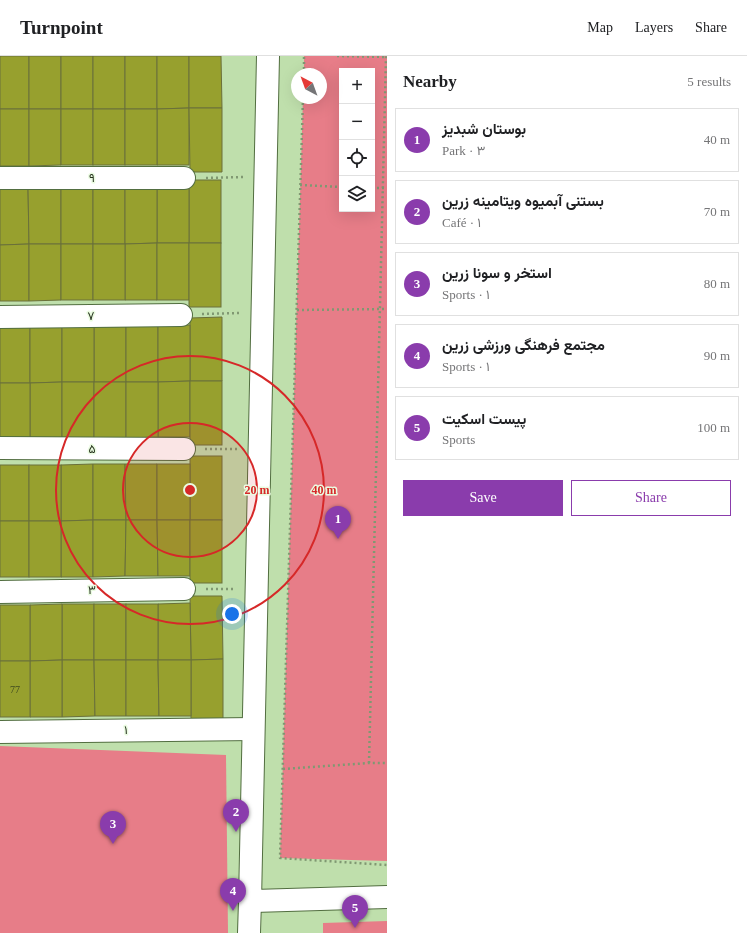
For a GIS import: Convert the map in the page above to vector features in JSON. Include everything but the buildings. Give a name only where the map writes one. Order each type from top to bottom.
[{"type":"street","points":[[249,933],[268,56]]},
{"type":"street","name":"۹","points":[[0,178],[184,178]]},
{"type":"street","name":"۷","points":[[0,317],[181,315]]},
{"type":"street","name":"۵","points":[[0,448],[184,449]]},
{"type":"street","name":"۳","points":[[0,592],[184,589]]},
{"type":"street","name":"۱","points":[[0,732],[253,729]]},
{"type":"street","points":[[250,901],[387,897]]},
{"type":"path","points":[[304,56],[304,68]]},
{"type":"path","points":[[337,56],[386,57],[369,763]]},
{"type":"path","points":[[303,104],[280,858],[387,865]]},
{"type":"path","points":[[184,178],[265,177]]},
{"type":"path","points":[[300,185],[339,187]]},
{"type":"path","points":[[375,188],[387,188]]},
{"type":"path","points":[[296,310],[387,309]]},
{"type":"path","points":[[181,315],[262,313]]},
{"type":"path","points":[[184,449],[259,449]]},
{"type":"path","points":[[184,589],[256,588]]},
{"type":"path","points":[[283,769],[387,763]]},
{"type":"shaded area","points":[[304,56],[387,56],[387,861],[280,858],[303,104],[327,104],[327,68],[304,68]]},
{"type":"shaded area","points":[[0,746],[226,755],[228,933],[0,933]]},
{"type":"shaded area","points":[[387,921],[387,933],[323,933],[323,923]]},
{"type":"place","name":"بوستان شبدیز","points":[[338,539]]},
{"type":"place","name":"بستنی آبمیوه ویتامینه زرین","points":[[236,832]]},
{"type":"place","name":"استخر و سونا زرین","points":[[113,844]]},
{"type":"place","name":"مجتمع فرهنگی ورزشی زرین","points":[[233,911]]},
{"type":"place","name":"پیست اسکیت","points":[[355,928]]}]
